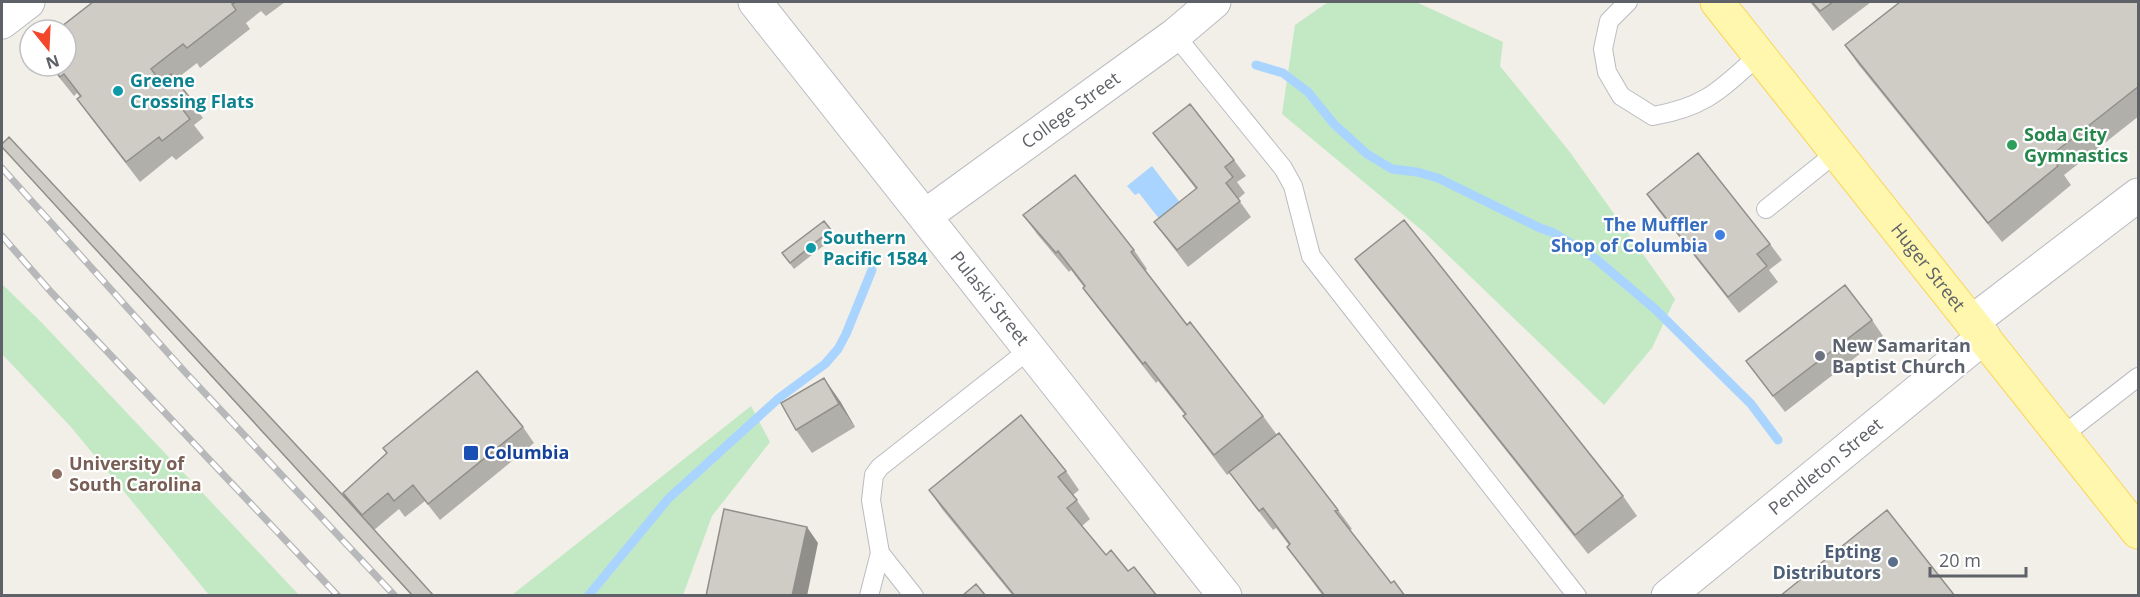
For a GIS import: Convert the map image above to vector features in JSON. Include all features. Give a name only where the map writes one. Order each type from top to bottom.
[{"type":"main road","name":"Huger Street","points":[[1717,2],[2139,532]]},
{"type":"street","points":[[2,22],[28,2]]},
{"type":"street","name":"Pulaski Street","points":[[755,2],[1225,596]]},
{"type":"street","name":"College Street","points":[[925,216],[1175,35],[1214,2]]},
{"type":"street","name":"Pendleton Street","points":[[1668,596],[2139,195]]},
{"type":"lane","points":[[1628,2],[1609,21],[1603,50],[1607,72],[1621,96],[1653,116],[1674,113],[1712,97],[1760,55]]},
{"type":"lane","points":[[1175,35],[1283,168],[1293,186],[1311,255],[1577,596]]},
{"type":"lane","points":[[1766,209],[1837,152]]},
{"type":"lane","points":[[869,596],[880,553],[871,500],[874,475],[880,467],[1030,349]]},
{"type":"lane","points":[[2062,436],[2139,377]]},
{"type":"lane","points":[[880,553],[914,596]]},
{"type":"green space","points":[[1328,2],[1416,2],[1503,42],[1500,66],[1569,151],[1675,299],[1652,348],[1604,405],[1424,232],[1282,114],[1295,25]]},
{"type":"green space","points":[[2,284],[42,323],[299,595],[209,595],[71,427],[2,354]]},
{"type":"green space","points":[[751,406],[770,442],[712,516],[683,595],[512,595]]},
{"type":"water","points":[[1152,166],[1185,209],[1164,225],[1139,193],[1135,195],[1127,186]]},
{"type":"building","name":"Greene Crossing Flats","points":[[93,2],[236,2],[232,4],[236,10],[187,48],[183,44],[151,69],[161,82],[171,74],[190,98],[180,106],[190,119],[162,141],[159,137],[126,162],[77,99],[81,96],[67,78],[78,78],[78,18],[72,18]]},
{"type":"building","points":[[1812,2],[1833,2],[1820,11]]},
{"type":"building","name":"Soda City Gymnastics","points":[[1900,2],[2139,2],[2139,86],[2050,156],[2058,166],[1988,223],[1845,45]]},
{"type":"building","points":[[1190,104],[1234,160],[1225,167],[1233,177],[1226,183],[1240,201],[1177,250],[1154,222],[1197,188],[1153,133]]},
{"type":"building","points":[[9,137],[434,596],[413,596],[2,147]]},
{"type":"building","name":"The Muffler Shop of Columbia","points":[[1698,153],[1770,244],[1757,254],[1767,266],[1728,297],[1647,194]]},
{"type":"building","points":[[1075,175],[1134,250],[1131,252],[1187,325],[1190,322],[1263,416],[1214,455],[1183,416],[1186,414],[1083,288],[1085,286],[1058,251],[1056,253],[1023,215]]},
{"type":"building","points":[[1404,220],[1623,496],[1575,535],[1355,259]]},
{"type":"building","points":[[824,221],[831,230],[790,263],[782,253]]},
{"type":"building","points":[[1845,285],[1872,320],[1773,396],[1746,361]]},
{"type":"building","points":[[477,371],[523,427],[428,504],[413,485],[394,501],[388,493],[362,515],[343,493],[387,453],[383,448]]},
{"type":"building","points":[[824,378],[839,404],[796,430],[781,403]]},
{"type":"building","points":[[1021,415],[1066,471],[1058,477],[1077,500],[1067,508],[1106,555],[1111,550],[1128,571],[1134,567],[1157,596],[1015,596],[929,490]]},
{"type":"building","points":[[1279,433],[1338,510],[1335,511],[1391,583],[1394,581],[1405,596],[1325,596],[1287,547],[1290,544],[1263,508],[1259,511],[1229,472]]},
{"type":"building","points":[[724,509],[807,527],[792,596],[706,596]]},
{"type":"building","name":"Epting Distributors","points":[[1887,510],[1955,596],[1780,596]]},
{"type":"building","points":[[976,584],[986,596],[962,596]]},
{"type":"waterway","points":[[1256,65],[1283,73],[1308,92],[1334,124],[1367,154],[1392,169],[1417,172],[1438,178],[1554,233],[1596,259],[1656,310],[1751,404],[1778,440]]},
{"type":"waterway","points":[[588,596],[668,499],[779,398],[825,364],[838,349],[846,334],[872,270]]},
{"type":"railway","points":[[2,168],[185,372],[395,596]]},
{"type":"railway","points":[[2,236],[51,292],[338,596]]},
{"type":"place","name":"Greene Crossing Flats","points":[[118,91]]},
{"type":"place","name":"Soda City Gymnastics","points":[[2012,145]]},
{"type":"place","name":"The Muffler Shop of Columbia","points":[[1720,235]]},
{"type":"place","name":"Southern Pacific 1584","points":[[811,248]]},
{"type":"place","name":"New Samaritan Baptist Church","points":[[1820,356]]},
{"type":"place","name":"Columbia","points":[[471,453]]},
{"type":"place","name":"University of South Carolina","points":[[57,474]]},
{"type":"place","name":"Epting Distributors","points":[[1893,562]]}]
